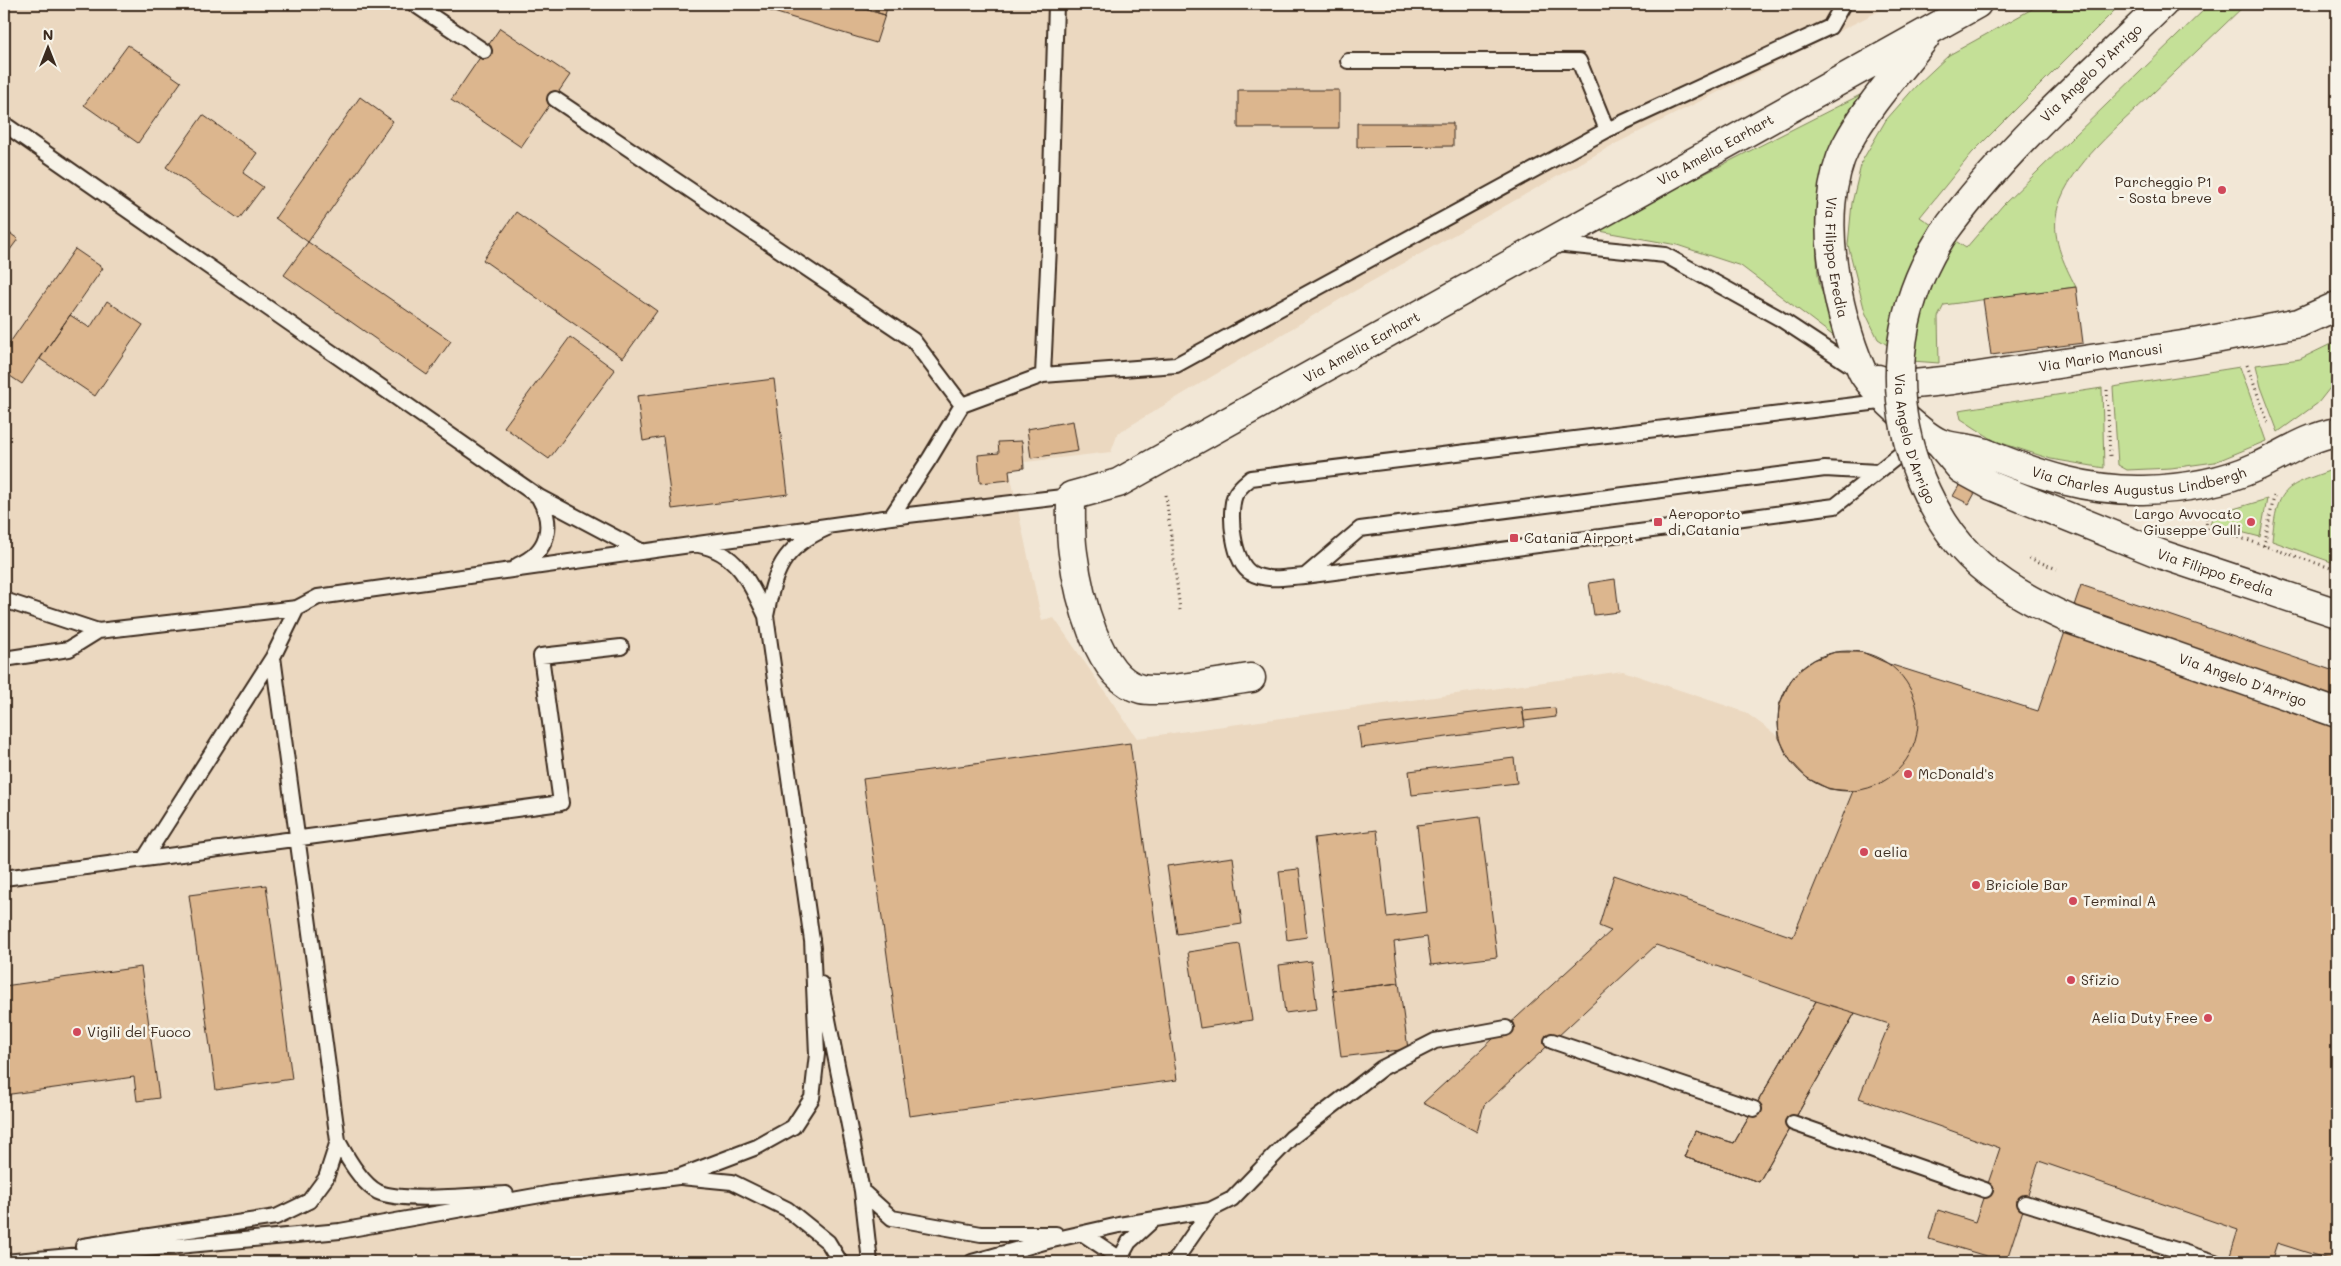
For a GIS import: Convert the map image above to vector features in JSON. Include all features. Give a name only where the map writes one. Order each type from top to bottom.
[{"type":"street","name":"Via Filippo Eredia","points":[[1977,4],[1933,27],[1874,103],[1846,147],[1831,198],[1830,239],[1837,294],[1863,373],[1905,419],[1935,439],[1961,469],[1992,486],[2163,555],[2337,613]]},
{"type":"street","name":"Via Angelo D'Arrigo","points":[[2163,4],[2022,140],[1966,202],[1928,257],[1918,282],[1902,342],[1899,375],[1900,404],[1911,455],[1936,511],[1971,556],[2020,594],[2069,619],[2337,713]]},
{"type":"street","name":"Via Amelia Earhart","points":[[1071,496],[1118,483],[1933,27]]},
{"type":"street","name":"Via Mario Mancusi","points":[[1863,373],[1895,386],[1953,380],[2260,332],[2300,323],[2337,306]]},
{"type":"street","name":"Via Charles Augustus Lindbergh","points":[[1935,439],[1978,449],[2028,470],[2069,483],[2096,488],[2144,490],[2205,484],[2244,473],[2299,444],[2335,430]]},
{"type":"street","points":[[1071,496],[1071,531],[1076,578],[1092,627],[1102,651],[1114,671],[1125,682],[1142,689],[1160,690],[1251,678]]},
{"type":"lane","points":[[414,4],[484,51]]},
{"type":"lane","points":[[1043,375],[1056,4]]},
{"type":"lane","points":[[891,517],[962,405],[1043,375],[1176,365],[1607,130],[1830,27],[1843,4]]},
{"type":"lane","points":[[1348,61],[1579,61],[1607,130]]},
{"type":"lane","points":[[555,99],[913,340],[962,405]]},
{"type":"lane","points":[[4,124],[539,497],[641,551]]},
{"type":"lane","points":[[1546,244],[1665,255],[1780,318],[1863,373]]},
{"type":"lane","points":[[1889,401],[1251,478],[1239,488],[1234,497],[1234,536],[1238,560],[1250,573],[1268,579],[1304,576],[1835,506],[1904,449],[1935,439]]},
{"type":"lane","points":[[1304,576],[1360,529],[1825,469],[1877,472]]},
{"type":"lane","points":[[4,600],[98,631],[297,608],[318,597],[758,534],[1071,496]]},
{"type":"lane","points":[[508,570],[529,561],[542,547],[548,529],[548,512],[539,497]]},
{"type":"lane","points":[[766,616],[774,578],[793,547],[838,524]]},
{"type":"lane","points":[[688,544],[701,545],[717,550],[731,560],[748,578],[766,616],[812,939],[862,1191],[870,1262]]},
{"type":"lane","points":[[144,859],[273,657],[297,608]]},
{"type":"lane","points":[[4,658],[69,649],[98,631]]},
{"type":"lane","points":[[4,878],[561,803],[541,656],[620,648]]},
{"type":"lane","points":[[273,657],[338,1141],[352,1167],[377,1191],[402,1197],[552,1193]]},
{"type":"lane","points":[[678,1177],[757,1147],[793,1127],[812,1098],[817,1054],[812,939]]},
{"type":"lane","points":[[972,1262],[1083,1234],[1154,1219],[1210,1210],[1232,1200],[1291,1138],[1382,1068],[1435,1042],[1506,1028]]},
{"type":"lane","points":[[1552,1042],[1754,1109]]},
{"type":"lane","points":[[1793,1123],[1985,1190]]},
{"type":"lane","points":[[4,1259],[276,1217],[309,1201],[326,1178],[338,1141]]},
{"type":"lane","points":[[5,1262],[340,1231],[552,1193],[678,1177],[732,1182],[787,1209],[828,1242],[840,1262]]},
{"type":"lane","points":[[862,1191],[892,1218],[981,1234],[1083,1234],[1121,1261],[1129,1242],[1154,1219]]},
{"type":"lane","points":[[2025,1203],[2215,1262]]},
{"type":"lane","points":[[1174,1262],[1210,1210]]},
{"type":"path","points":[[2246,360],[2268,425]]},
{"type":"path","points":[[2107,382],[2110,457]]},
{"type":"path","points":[[2264,546],[2275,491],[2267,493]]},
{"type":"path","points":[[1166,494],[1180,610]]},
{"type":"path","points":[[2206,510],[2207,530],[2216,530],[2337,570]]},
{"type":"shaded area","points":[[4,4],[1893,4],[1611,146],[1344,297],[1118,433],[1111,452],[1008,464],[1042,621],[1054,618],[1137,738],[1623,671],[1745,712],[1779,737],[1779,705],[1791,680],[1800,670],[1814,660],[1835,652],[1850,651],[1862,652],[1889,664],[2038,711],[2081,585],[2337,672],[2337,1262],[4,1262]]},
{"type":"green space","points":[[2041,4],[2121,4],[1972,153],[1920,217],[1966,248],[2003,205],[2210,4],[2246,4],[2112,132],[2073,176],[2064,191],[2058,207],[2056,228],[2062,258],[2076,287],[1944,305],[1938,317],[1939,363],[1912,361],[1878,339],[1865,312],[1848,245],[1852,203],[1862,161],[1886,120],[1916,86],[1949,55]]},
{"type":"green space","points":[[1862,94],[1832,148],[1821,185],[1818,204],[1817,263],[1819,279],[1823,296],[1844,341],[1840,341],[1741,266],[1677,245],[1594,230]]},
{"type":"green space","points":[[2337,341],[2337,379],[2318,403],[2278,432],[2261,387],[2256,365],[2300,359]]},
{"type":"green space","points":[[2240,367],[2266,441],[2215,462],[2171,468],[2127,470],[2118,465],[2113,387]]},
{"type":"green space","points":[[2102,388],[2104,468],[2051,459],[1995,441],[1961,419],[1959,410]]},
{"type":"green space","points":[[2337,468],[2337,564],[2272,541],[2277,508],[2288,490],[2306,479]]},
{"type":"green space","points":[[2267,499],[2260,537],[2210,524],[2213,515]]},
{"type":"building","points":[[747,4],[848,4],[885,15],[876,43]]},
{"type":"building","points":[[848,4],[888,4],[885,15]]},
{"type":"building","points":[[500,28],[570,75],[521,147],[451,100]]},
{"type":"building","points":[[128,45],[181,82],[138,143],[84,105]]},
{"type":"building","points":[[1238,90],[1339,90],[1339,128],[1238,128]]},
{"type":"building","points":[[360,97],[393,121],[308,242],[275,218]]},
{"type":"building","points":[[203,115],[257,153],[243,173],[263,187],[239,219],[166,167]]},
{"type":"building","points":[[1357,123],[1453,123],[1453,146],[1357,147]]},
{"type":"building","points":[[516,212],[657,311],[623,358],[483,260]]},
{"type":"building","points":[[4,229],[18,239],[4,258]]},
{"type":"building","points":[[308,242],[451,341],[427,375],[284,275]]},
{"type":"building","points":[[75,249],[103,268],[22,384],[4,372],[4,351]]},
{"type":"building","points":[[2076,287],[2083,343],[1991,355],[1983,299]]},
{"type":"building","points":[[107,301],[143,325],[95,396],[40,359],[70,315],[90,328]]},
{"type":"building","points":[[570,337],[615,370],[549,459],[504,427]]},
{"type":"building","points":[[774,379],[788,494],[672,509],[663,437],[643,441],[637,396]]},
{"type":"building","points":[[1073,421],[1078,451],[1031,458],[1027,429]]},
{"type":"building","points":[[1022,441],[1024,468],[1009,470],[1010,480],[980,483],[978,455],[999,453],[998,442]]},
{"type":"building","points":[[1960,484],[1975,493],[1969,504],[1953,496]]},
{"type":"building","points":[[1615,579],[1619,612],[1594,615],[1589,583]]},
{"type":"building","name":"Terminal A","points":[[2081,585],[2337,672],[2337,1262],[2277,1243],[2271,1262],[2228,1262],[2238,1230],[2039,1161],[2006,1262],[1929,1239],[1938,1210],[1975,1222],[2000,1148],[1859,1098],[1889,1024],[1855,1013],[1759,1182],[1684,1157],[1695,1131],[1734,1143],[1816,1001],[1656,945],[1484,1105],[1477,1132],[1423,1103],[1611,931],[1599,926],[1614,875],[1793,937],[1853,791],[1829,789],[1807,778],[1790,760],[1779,738],[1779,705],[1791,680],[1800,670],[1814,660],[1835,652],[1862,652],[1889,664],[2038,711]]},
{"type":"building","points":[[1848,651],[1875,657],[1887,663],[1897,672],[1906,682],[1912,694],[1918,721],[1912,748],[1906,760],[1897,770],[1887,779],[1875,785],[1848,791],[1821,785],[1809,779],[1799,770],[1790,760],[1784,748],[1778,721],[1784,694],[1790,682],[1799,672],[1809,663],[1821,657]]},
{"type":"building","points":[[1522,707],[1525,727],[1361,748],[1358,727]]},
{"type":"building","points":[[1555,708],[1556,717],[1524,721],[1523,711]]},
{"type":"building","points":[[1130,743],[1177,1080],[909,1116],[863,779]]},
{"type":"building","points":[[1514,758],[1517,783],[1412,795],[1409,771]]},
{"type":"building","points":[[1480,817],[1497,957],[1431,965],[1427,937],[1394,942],[1399,983],[1333,991],[1314,838],[1377,830],[1387,917],[1427,912],[1417,825]]},
{"type":"building","points":[[1233,857],[1242,924],[1177,934],[1167,866]]},
{"type":"building","points":[[1299,869],[1307,937],[1287,940],[1279,871]]},
{"type":"building","points":[[266,885],[292,1079],[216,1090],[189,895]]},
{"type":"building","points":[[1240,944],[1252,1020],[1200,1028],[1188,952]]},
{"type":"building","points":[[1311,961],[1317,1009],[1285,1013],[1279,965]]},
{"type":"building","name":"Vigili del Fuoco","points":[[141,967],[159,1098],[137,1101],[134,1077],[4,1095],[4,986]]},
{"type":"building","points":[[1399,983],[1408,1049],[1341,1057],[1333,991]]},
{"type":"building","points":[[1816,1001],[1855,1013],[1759,1182],[1684,1157],[1695,1131],[1734,1143]]},
{"type":"place","name":"Parcheggio P1 - Sosta breve","points":[[2222,190]]},
{"type":"place","name":"Aeroporto di Catania","points":[[1658,522]]},
{"type":"place","name":"Largo Avvocato Giuseppe Gulli","points":[[2251,522]]},
{"type":"place","name":"Catania Airport","points":[[1514,538]]},
{"type":"place","name":"McDonald's","points":[[1908,774]]},
{"type":"place","name":"aelia","points":[[1864,852]]},
{"type":"place","name":"Briciole Bar","points":[[1976,885]]},
{"type":"place","name":"Terminal A","points":[[2073,901]]},
{"type":"place","name":"Sfizio","points":[[2071,980]]},
{"type":"place","name":"Aelia Duty Free","points":[[2208,1018]]},
{"type":"place","name":"Vigili del Fuoco","points":[[77,1032]]}]
